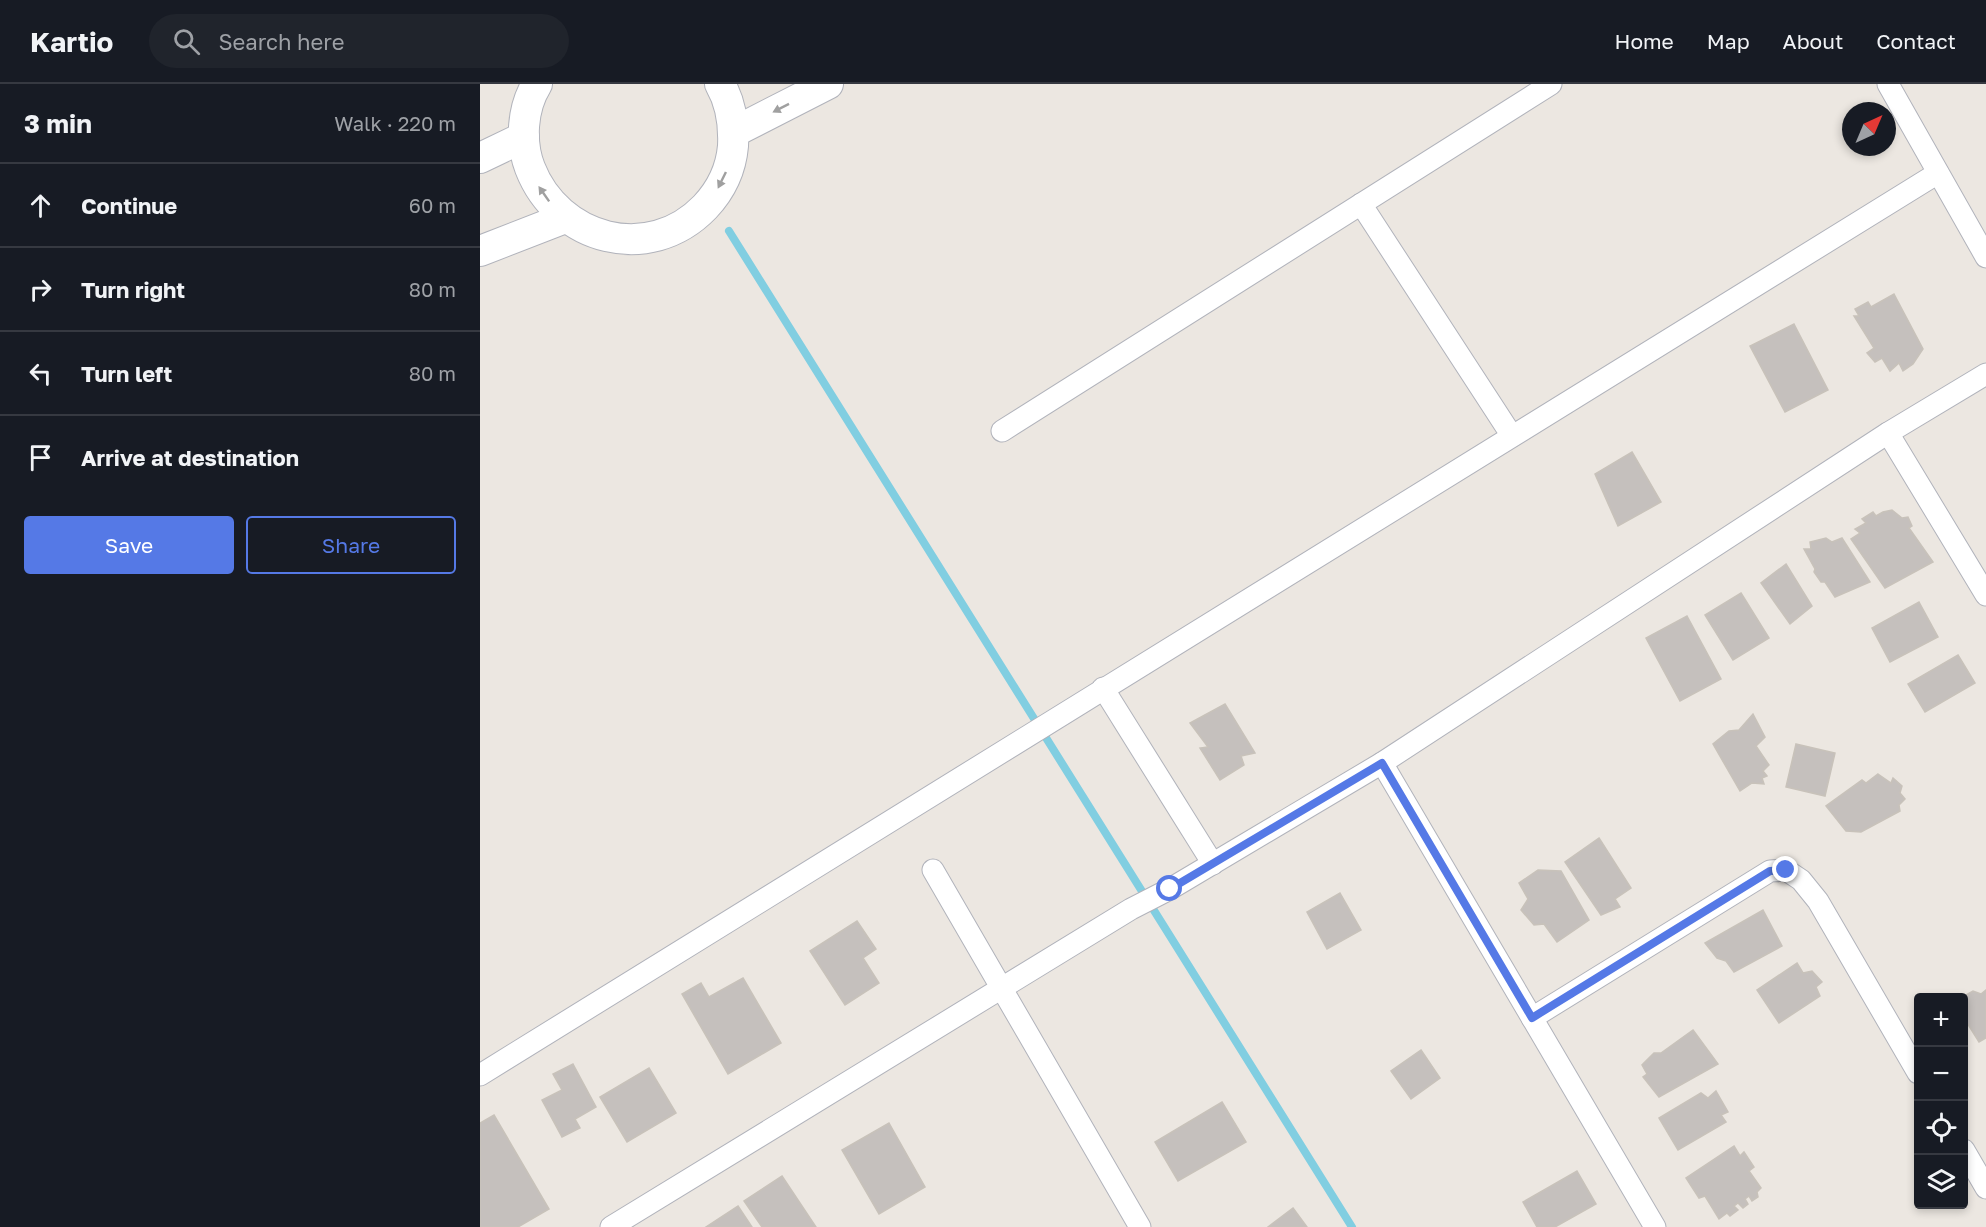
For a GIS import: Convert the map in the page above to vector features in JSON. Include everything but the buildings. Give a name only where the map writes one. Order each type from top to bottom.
[{"type":"main road","points":[[537,84],[526,113],[524,137],[527,160],[536,182],[548,201],[565,218],[586,230],[608,237],[632,239],[655,236],[677,228],[697,215],[713,198],[732,156],[734,132],[730,109],[720,84]]},
{"type":"main road","points":[[734,132],[828,84]]},
{"type":"main road","points":[[480,158],[524,137]]},
{"type":"main road","points":[[480,251],[565,218]]},
{"type":"street","points":[[1002,430],[1551,84]]},
{"type":"street","points":[[1888,84],[1986,257]]},
{"type":"street","points":[[480,1075],[1938,173]]},
{"type":"street","points":[[1361,204],[1512,436]]},
{"type":"street","points":[[611,1227],[638,1219],[1001,987],[1382,763],[1888,433],[1986,374]]},
{"type":"street","points":[[1888,433],[1986,595]]},
{"type":"street","points":[[1103,688],[1212,864]]},
{"type":"street","points":[[1382,763],[1656,1227]]},
{"type":"street","points":[[933,870],[1140,1227]]},
{"type":"street","points":[[1532,1018],[1770,871],[1786,870],[1801,880],[1818,901],[1914,1065]]},
{"type":"street","points":[[1967,1155],[1986,1188]]},
{"type":"waterway","points":[[729,231],[1352,1227]]},
{"type":"route","points":[[1170,889],[1382,763],[1532,1018],[1770,871],[1786,870]]}]
